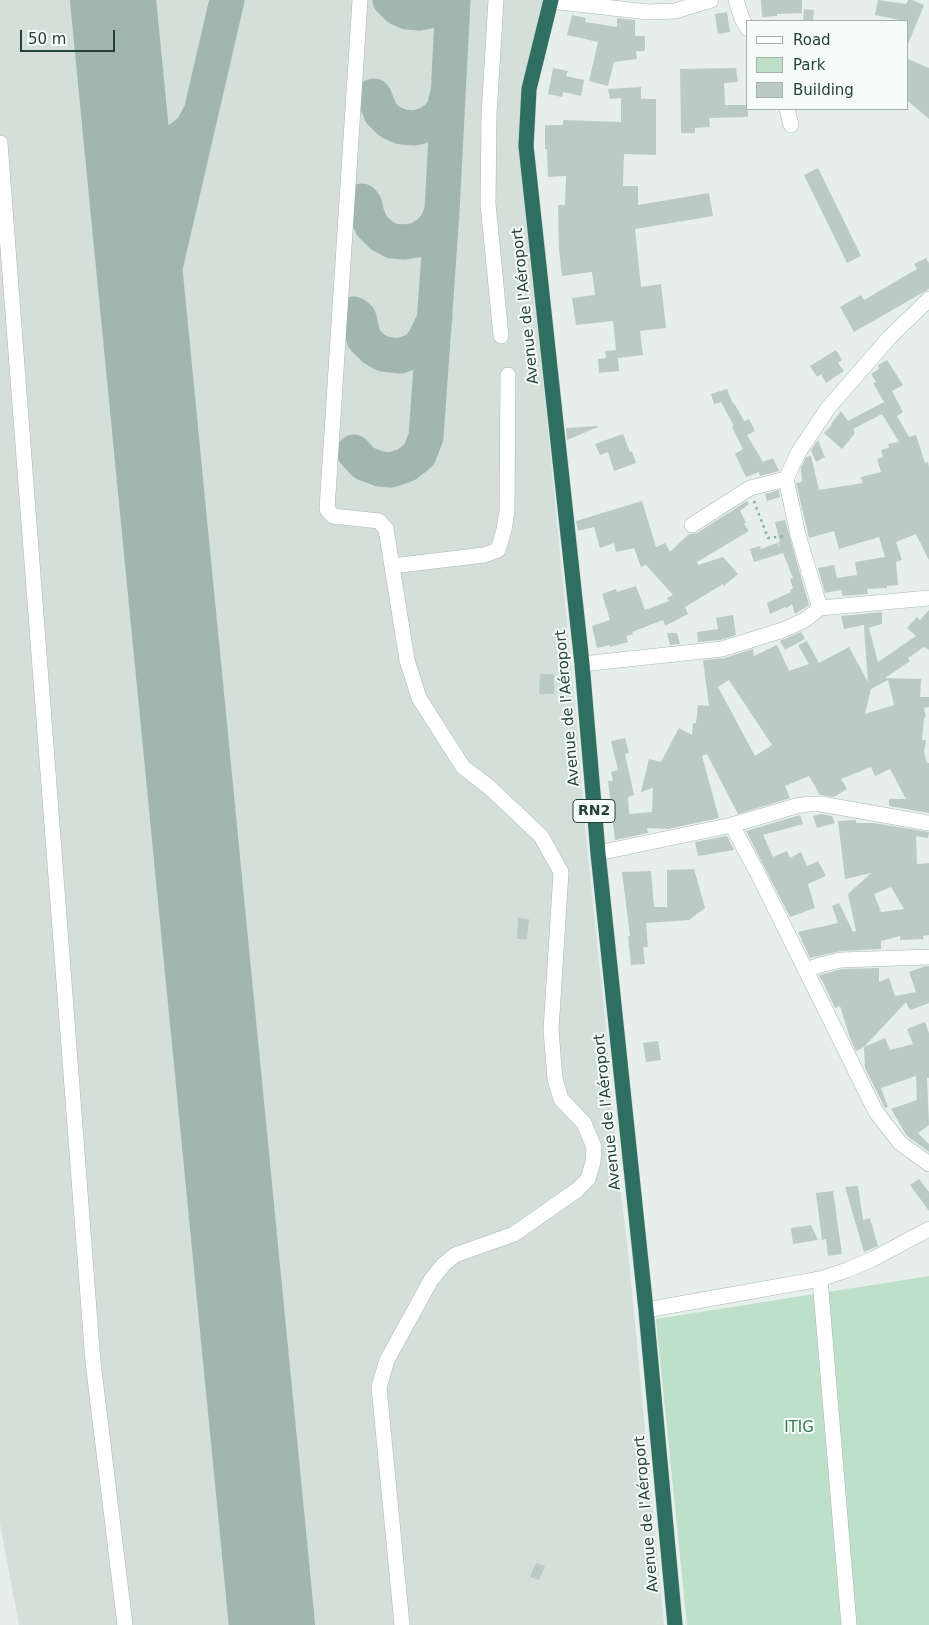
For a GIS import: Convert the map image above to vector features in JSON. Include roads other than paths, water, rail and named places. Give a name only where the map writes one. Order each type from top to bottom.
[{"type":"highway","name":"Avenue de l'Aéroport","points":[[551,0],[529,89],[526,146],[582,664],[598,853],[646,1310],[675,1625]]},
{"type":"street","points":[[360,0],[327,509],[333,516],[379,521],[386,529],[406,660],[419,698],[463,767],[488,787],[541,836],[561,872],[551,1030],[555,1079],[562,1099],[584,1123],[594,1147],[593,1162],[588,1179],[576,1190],[514,1234],[455,1255],[444,1264],[431,1280],[387,1360],[379,1387],[402,1625]]},
{"type":"street","points":[[496,0],[489,116],[488,204],[501,336]]},
{"type":"street","points":[[551,0],[648,12],[675,11],[711,0]]},
{"type":"street","points":[[736,0],[746,26]]},
{"type":"street","points":[[787,110],[791,125]]},
{"type":"street","points":[[0,143],[93,1362],[125,1625]]},
{"type":"street","points":[[820,608],[798,534],[786,479],[798,453],[828,408],[889,338],[929,300]]},
{"type":"street","points":[[392,566],[484,555],[498,550],[508,511],[508,375]]},
{"type":"street","points":[[692,525],[750,488],[786,479]]},
{"type":"street","points":[[582,664],[722,649],[783,630],[805,620],[820,608],[929,598]]},
{"type":"street","points":[[598,853],[732,825],[809,804],[821,804],[929,823]]},
{"type":"street","points":[[732,825],[876,1112],[900,1143],[929,1164]]},
{"type":"street","points":[[806,970],[841,960],[929,957]]},
{"type":"street","points":[[646,1310],[820,1279],[873,1259],[929,1229]]},
{"type":"street","points":[[820,1279],[849,1625]]},
{"type":"park label","name":"ITIG","points":[[799,1428]]}]
